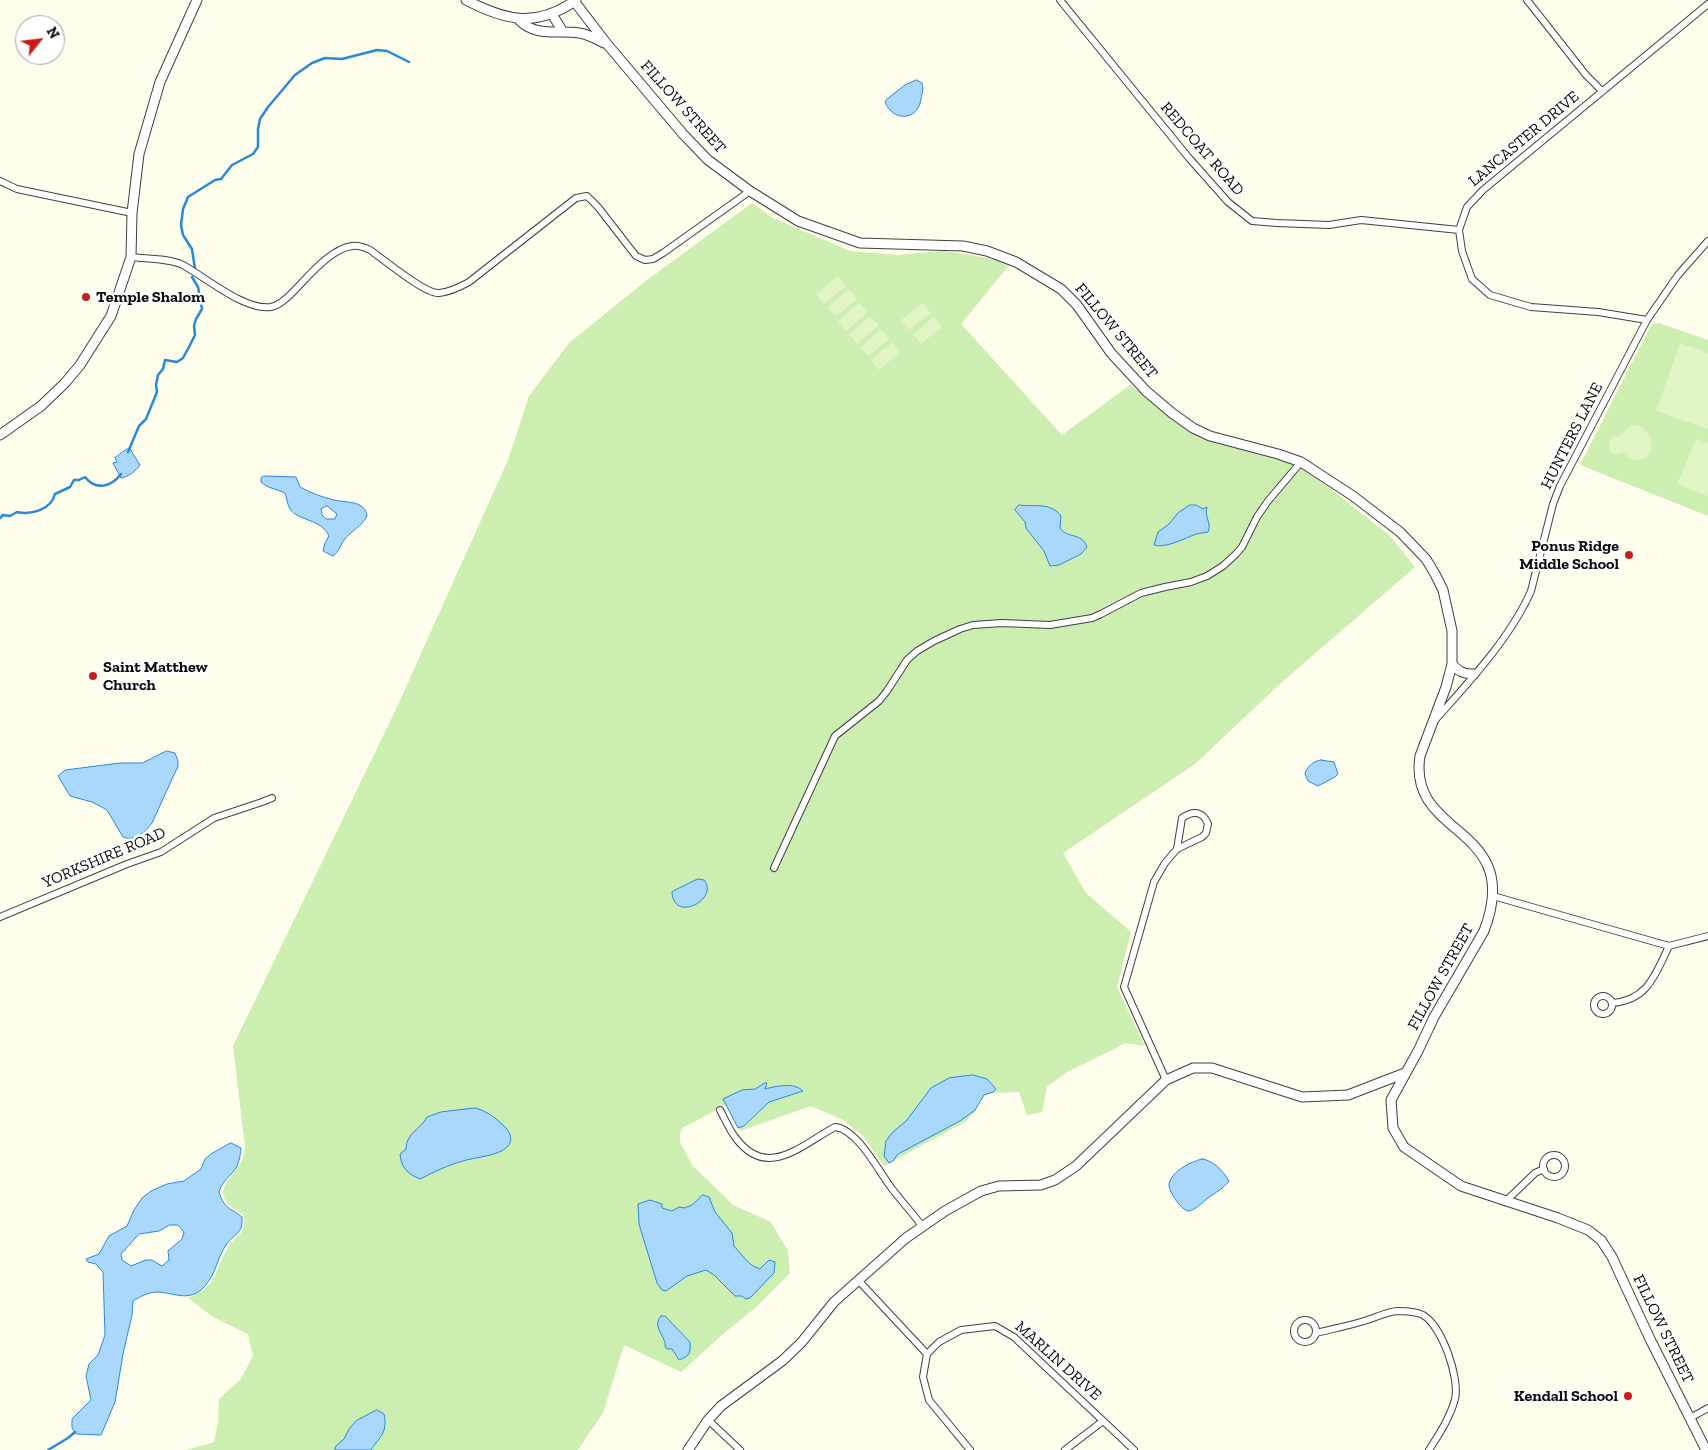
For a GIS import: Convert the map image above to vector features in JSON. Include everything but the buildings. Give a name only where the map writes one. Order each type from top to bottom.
[{"type":"street","points":[[0,435],[26,418],[51,397],[80,365],[111,316],[131,257],[132,213],[138,154],[160,82],[197,0]]},
{"type":"street","name":"FILLOW STREET","points":[[466,0],[499,16],[519,20],[552,14],[575,1],[607,44],[683,134],[708,160],[750,191],[798,221],[860,243],[963,246],[987,251],[1016,262],[1061,289],[1077,305],[1111,353],[1136,380],[1179,418],[1193,428],[1210,436],[1301,462],[1353,496],[1379,516],[1410,542],[1426,559],[1443,590],[1448,605],[1452,631],[1452,664],[1422,747],[1418,765],[1422,790],[1436,811],[1470,840],[1483,855],[1491,874],[1494,896],[1490,918],[1484,931],[1434,1017],[1391,1100],[1393,1128],[1404,1147],[1461,1186],[1558,1218],[1588,1230],[1601,1240],[1612,1257],[1706,1450]]},
{"type":"street","name":"REDCOAT ROAD","points":[[1060,0],[1189,158],[1228,202],[1252,221],[1329,225],[1361,220],[1459,230]]},
{"type":"street","points":[[1527,0],[1586,75],[1602,92]]},
{"type":"street","name":"LANCASTER DRIVE","points":[[1459,230],[1467,207],[1483,190],[1708,4]]},
{"type":"street","points":[[552,14],[562,32]]},
{"type":"street","name":"FILLOW STREET","points":[[519,20],[526,27],[533,30],[580,33],[607,44]]},
{"type":"street","points":[[0,180],[17,189],[132,213]]},
{"type":"street","points":[[131,257],[183,265],[229,294],[261,307],[270,307],[286,299],[333,254],[352,245],[361,246],[370,250],[425,289],[438,294],[458,288],[469,282],[576,198],[587,196],[598,207],[636,256],[645,260],[652,259],[663,253],[750,191]]},
{"type":"street","points":[[1459,230],[1462,250],[1472,279],[1490,295],[1531,307],[1598,312],[1647,320]]},
{"type":"street","name":"HUNTERS LANE","points":[[1431,725],[1505,635],[1526,603],[1534,584],[1553,504],[1560,486],[1647,320],[1678,275],[1708,241]]},
{"type":"street","points":[[774,868],[835,736],[879,701],[907,660],[917,651],[934,641],[973,625],[1002,622],[1050,625],[1092,618],[1141,593],[1191,582],[1207,576],[1231,560],[1242,547],[1257,517],[1268,501],[1301,462]]},
{"type":"street","points":[[1452,664],[1457,670],[1465,674],[1474,674]]},
{"type":"street","name":"YORKSHIRE ROAD","points":[[0,918],[127,864],[161,852],[214,818],[272,798]]},
{"type":"street","points":[[1166,1080],[1124,986],[1154,882],[1176,849],[1182,818],[1194,812],[1204,816],[1208,824],[1206,833],[1176,849]]},
{"type":"street","points":[[1494,896],[1669,946],[1708,936]]},
{"type":"street","points":[[1612,1003],[1625,1002],[1640,995],[1652,982],[1669,946]]},
{"type":"street","points":[[688,1450],[708,1420],[721,1406],[773,1369],[794,1350],[834,1302],[892,1249],[922,1226],[962,1201],[990,1188],[1006,1185],[1041,1185],[1062,1176],[1076,1166],[1166,1080],[1193,1068],[1212,1068],[1302,1097],[1348,1094],[1405,1073]]},
{"type":"street","points":[[720,1110],[739,1141],[749,1152],[762,1158],[775,1158],[792,1152],[835,1127],[845,1130],[870,1155],[888,1184],[922,1226]]},
{"type":"street","points":[[1505,1202],[1535,1173],[1544,1170]]},
{"type":"street","points":[[858,1280],[927,1354],[923,1377],[929,1400],[970,1450]]},
{"type":"street","points":[[1316,1333],[1396,1311],[1423,1315],[1434,1325],[1448,1353],[1452,1366],[1455,1397],[1449,1417],[1429,1450]]},
{"type":"street","name":"MARLIN DRIVE","points":[[927,1354],[939,1342],[961,1330],[995,1326],[1014,1337],[1134,1450]]},
{"type":"street","points":[[1690,1418],[1708,1408]]},
{"type":"street","points":[[708,1420],[740,1450]]},
{"type":"street","points":[[1065,1450],[1103,1421]]},
{"type":"green space","points":[[752,203],[773,218],[850,251],[897,255],[942,251],[1011,263],[961,324],[1062,435],[1130,385],[1200,438],[1285,461],[1305,471],[1390,536],[1415,567],[1281,683],[1195,764],[1063,853],[1086,893],[1131,932],[1117,987],[1145,1046],[1126,1043],[1067,1072],[1047,1087],[1042,1112],[1027,1115],[1019,1092],[981,1094],[976,1111],[965,1122],[884,1166],[863,1136],[843,1120],[811,1106],[740,1131],[729,1106],[720,1104],[715,1111],[682,1128],[680,1142],[692,1165],[733,1205],[771,1222],[788,1251],[790,1273],[754,1309],[681,1372],[624,1345],[603,1413],[578,1450],[186,1450],[214,1442],[218,1422],[219,1399],[241,1379],[253,1356],[248,1334],[213,1317],[188,1298],[205,1288],[214,1278],[228,1248],[242,1231],[244,1222],[244,1215],[228,1204],[223,1193],[224,1187],[242,1160],[245,1147],[233,1046],[397,707],[508,460],[529,396],[569,343],[647,280]]},
{"type":"green space","points":[[838,276],[846,286],[824,304],[816,294]]},
{"type":"green space","points":[[849,289],[857,299],[835,317],[827,307]]},
{"type":"green space","points":[[859,303],[868,313],[846,331],[838,321]]},
{"type":"green space","points":[[923,303],[931,313],[909,330],[901,320]]},
{"type":"green space","points":[[870,316],[879,325],[857,344],[849,334]]},
{"type":"green space","points":[[934,317],[942,327],[921,344],[913,334]]},
{"type":"green space","points":[[1659,323],[1708,340],[1708,516],[1580,465],[1650,327],[1653,324]]},
{"type":"green space","points":[[881,329],[889,339],[868,357],[860,347]]},
{"type":"green space","points":[[892,342],[900,352],[879,370],[871,360]]},
{"type":"green space","points":[[1680,343],[1708,353],[1708,429],[1656,411]]},
{"type":"green space","points":[[1635,425],[1644,429],[1650,437],[1651,446],[1648,456],[1636,461],[1622,452],[1615,455],[1611,453],[1610,443],[1612,437],[1614,435],[1620,436]]},
{"type":"green space","points":[[1696,439],[1708,443],[1708,496],[1677,484]]},
{"type":"water","points":[[917,80],[922,83],[923,89],[919,106],[915,112],[910,115],[899,116],[889,109],[885,102],[887,99],[905,85]]},
{"type":"water","points":[[127,449],[130,449],[140,465],[132,473],[121,478],[113,463],[117,462],[115,458]]},
{"type":"water","points":[[264,476],[296,477],[300,487],[325,498],[359,505],[366,511],[367,516],[344,540],[337,553],[333,556],[323,551],[329,536],[326,530],[294,513],[289,507],[285,493],[270,488],[261,482],[261,478]],"holes":[[[327,506],[337,514],[335,519],[326,519],[322,515],[321,509]]]},
{"type":"water","points":[[1019,505],[1042,506],[1057,512],[1061,516],[1060,528],[1066,534],[1082,539],[1087,547],[1081,554],[1059,565],[1050,566],[1044,551],[1015,510]]},
{"type":"water","points":[[1190,505],[1196,505],[1203,509],[1207,507],[1208,532],[1196,534],[1163,546],[1154,545],[1158,532],[1169,524],[1178,513]]},
{"type":"water","points":[[167,751],[175,753],[178,766],[152,823],[143,833],[132,838],[123,837],[107,810],[92,802],[70,796],[58,776],[65,770],[120,763],[142,763]]},
{"type":"water","points":[[1321,760],[1334,762],[1338,774],[1318,786],[1308,781],[1305,774],[1311,764]]},
{"type":"water","points":[[698,879],[704,880],[707,887],[706,894],[701,901],[687,907],[680,906],[674,901],[672,892]]},
{"type":"water","points":[[973,1075],[987,1079],[996,1089],[984,1095],[975,1110],[960,1121],[898,1154],[889,1163],[884,1156],[886,1141],[907,1120],[931,1088],[949,1078]]},
{"type":"water","points":[[767,1083],[765,1089],[795,1086],[803,1091],[769,1102],[744,1126],[738,1128],[723,1099],[742,1090],[755,1089]]},
{"type":"water","points":[[476,1108],[492,1116],[507,1129],[511,1139],[507,1147],[493,1154],[452,1165],[420,1179],[406,1170],[400,1154],[406,1149],[408,1139],[427,1117],[441,1112]]},
{"type":"water","points":[[231,1143],[241,1148],[237,1167],[223,1183],[219,1192],[228,1208],[242,1217],[240,1230],[226,1245],[212,1276],[199,1291],[188,1296],[155,1292],[133,1301],[115,1402],[101,1435],[76,1434],[72,1428],[72,1419],[91,1400],[86,1376],[89,1364],[98,1355],[105,1335],[103,1272],[96,1264],[88,1262],[86,1259],[99,1254],[109,1236],[127,1226],[142,1198],[151,1191],[167,1184],[184,1181],[201,1169],[205,1159]],"holes":[[[170,1225],[178,1225],[184,1232],[182,1239],[168,1251],[169,1260],[162,1266],[152,1260],[146,1260],[131,1266],[122,1260],[121,1254],[139,1234],[159,1231]]]},
{"type":"water","points":[[1202,1159],[1210,1161],[1224,1173],[1229,1181],[1199,1206],[1189,1211],[1182,1208],[1176,1200],[1169,1184],[1178,1171],[1192,1162]]},
{"type":"water","points":[[703,1195],[709,1197],[715,1212],[732,1233],[734,1246],[747,1261],[760,1269],[769,1260],[775,1262],[774,1273],[750,1298],[746,1299],[742,1296],[735,1296],[714,1275],[706,1270],[687,1276],[666,1291],[662,1290],[657,1283],[639,1224],[638,1204],[650,1200],[662,1204],[662,1208],[672,1211],[679,1207],[684,1208],[692,1205]]},
{"type":"water","points":[[661,1316],[665,1316],[690,1342],[689,1354],[679,1360],[672,1349],[665,1347],[664,1339],[658,1328],[658,1320]]},
{"type":"water","points":[[377,1410],[384,1414],[385,1426],[371,1450],[335,1450],[335,1447],[344,1439],[356,1421]]},
{"type":"waterway","points":[[195,269],[192,249],[183,235],[181,225],[183,209],[188,197],[215,180],[221,179],[232,165],[253,154],[258,147],[260,119],[295,75],[312,63],[325,58],[342,59],[377,50],[387,51],[409,62]]},
{"type":"waterway","points":[[128,452],[139,426],[146,419],[157,392],[158,375],[163,369],[165,360],[177,362],[183,358],[195,335],[194,326],[202,309],[198,287],[192,277]]},
{"type":"waterway","points":[[0,518],[3,515],[10,516],[17,512],[28,513],[45,508],[55,494],[70,487],[74,480],[85,477],[94,484],[103,486],[113,482],[121,474]]},
{"type":"waterway","points":[[48,1450],[75,1432]]},
{"type":"place","name":"Temple Shalom","points":[[86,297]]},
{"type":"place","name":"Ponus Ridge Middle School","points":[[1629,555]]},
{"type":"place","name":"Saint Matthew Church","points":[[93,676]]},
{"type":"place","name":"Kendall School","points":[[1628,1396]]}]
